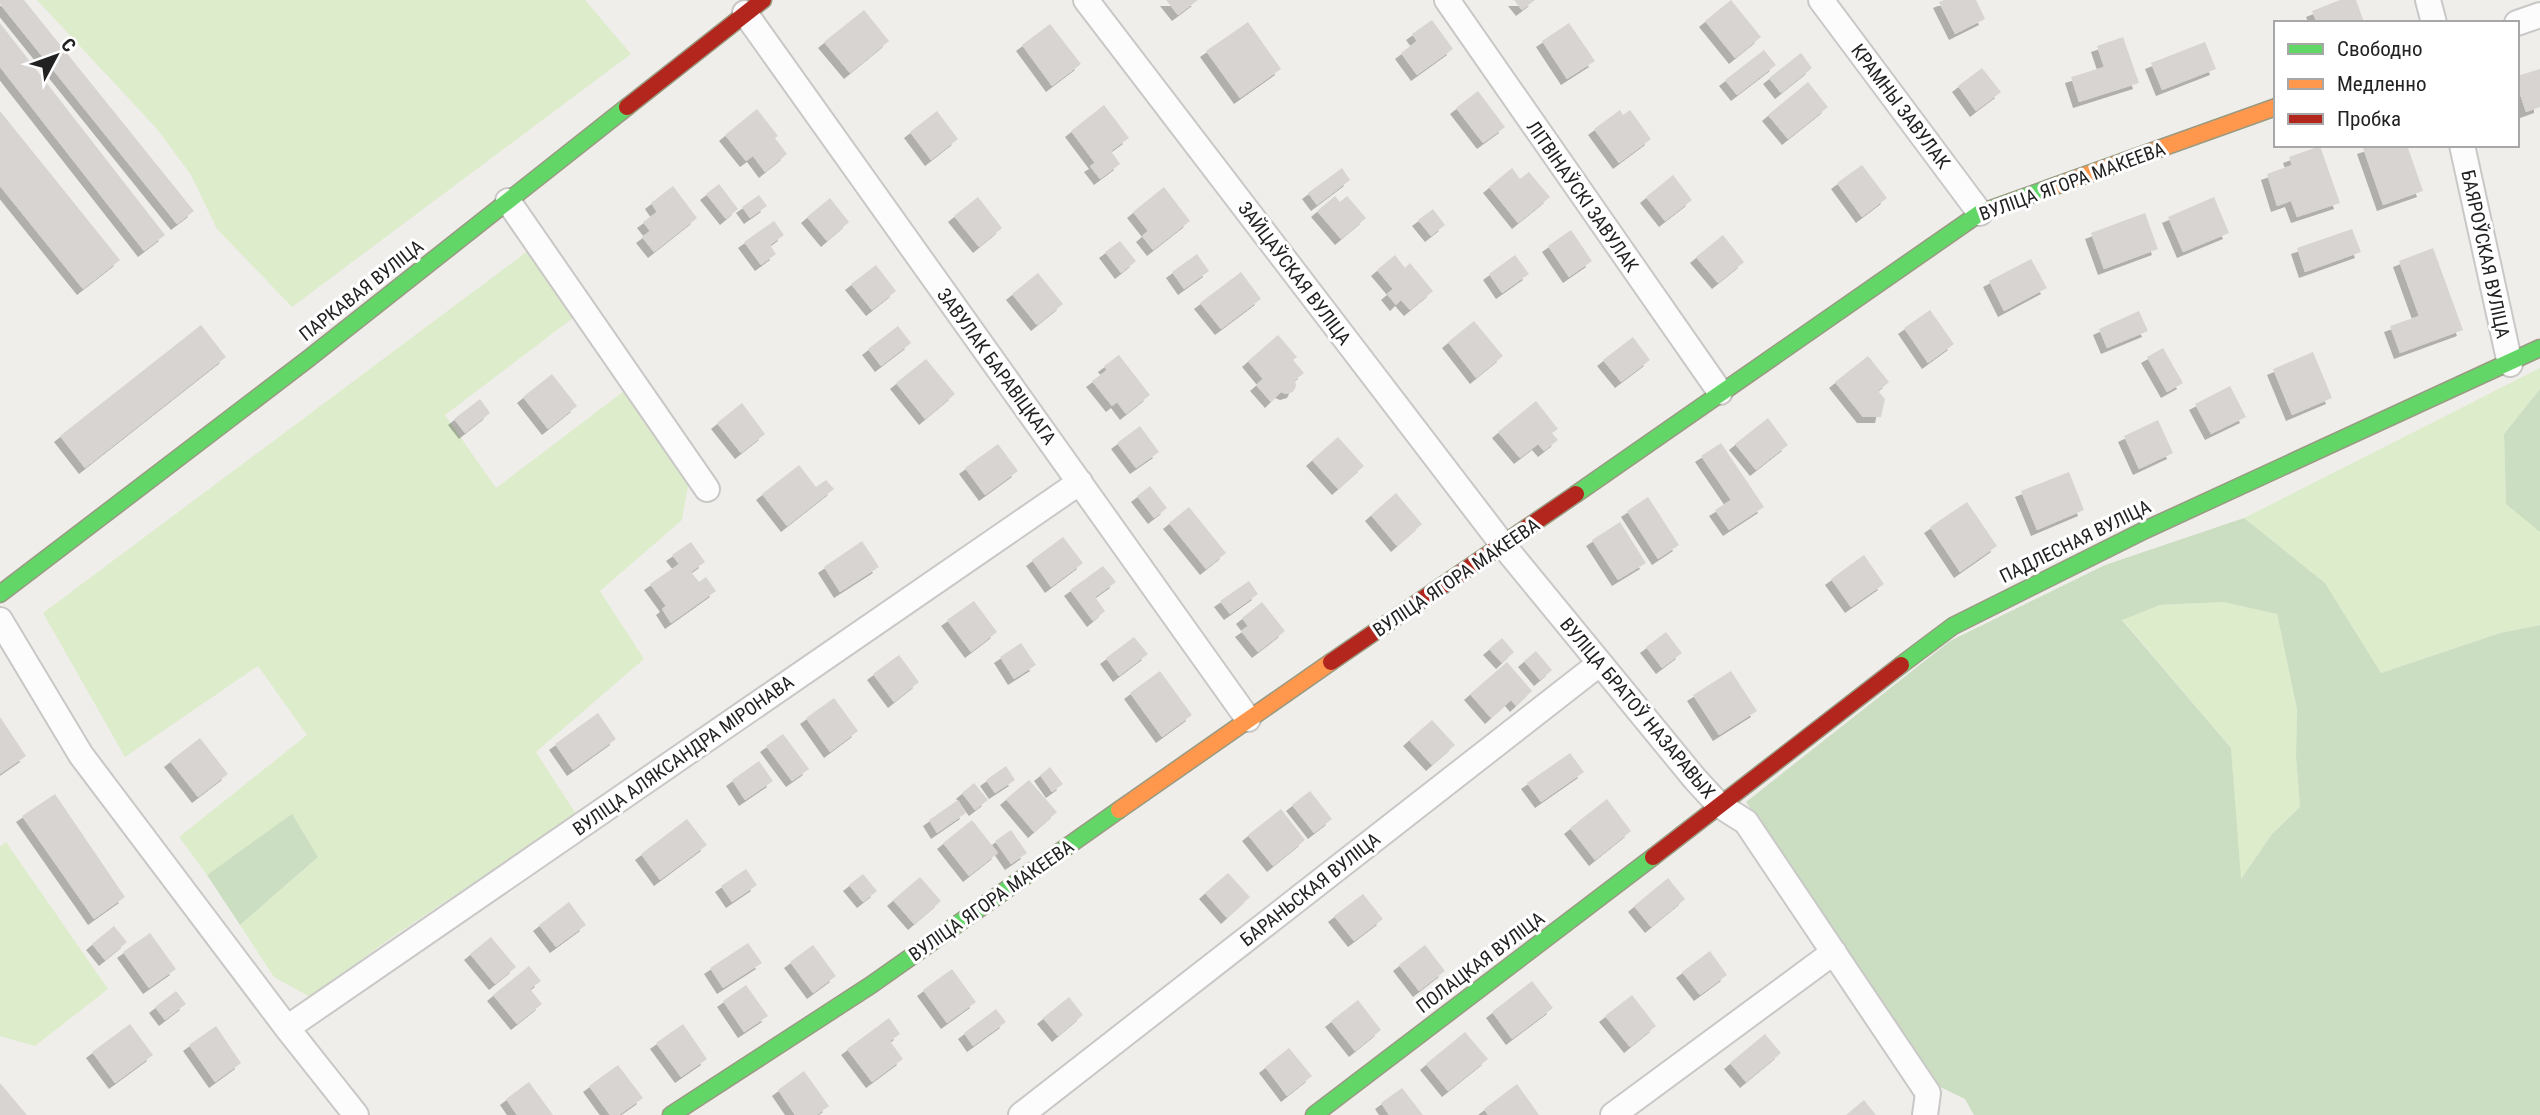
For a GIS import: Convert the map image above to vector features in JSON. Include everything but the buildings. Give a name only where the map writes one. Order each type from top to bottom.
[{"type":"street","name":"ЗАЙЦАЎСКАЯ ВУЛІЦА","points":[[1086,0],[1503,545]]},
{"type":"street","name":"ЛІТВІНАЎСКІ ЗАВУЛАК","points":[[1447,0],[1720,392]]},
{"type":"street","name":"КРАМНЫ ЗАВУЛАК","points":[[1821,0],[1980,213]]},
{"type":"street","points":[[2428,0],[2433,21]]},
{"type":"street","name":"ПАРКАВАЯ ВУЛІЦА","points":[[0,594],[308,359],[754,7]]},
{"type":"street","name":"ЗАВУЛАК БАРАВІЦКАГА","points":[[754,7],[1080,482],[1248,719]]},
{"type":"street","points":[[2519,22],[2540,15]]},
{"type":"street","name":"ВУЛІЦА ЯГОРА МАКЕЕВА","points":[[671,1115],[871,985],[1248,719],[1980,213],[2274,108]]},
{"type":"street","name":"БАЯРОЎСКАЯ ВУЛІЦА","points":[[2462,147],[2510,364]]},
{"type":"street","points":[[508,201],[708,489]]},
{"type":"street","name":"ПАДЛЕСНАЯ ВУЛІЦА","points":[[1672,843],[1953,625],[2145,530],[2540,348]]},
{"type":"street","name":"ВУЛІЦА АЛЯКСАНДРА МІРОНАВА","points":[[287,1028],[1080,482]]},
{"type":"street","name":"ВУЛІЦА БРАТОЎ НАЗАРАВЫХ","points":[[1503,545],[1695,779],[1719,805],[1746,822],[1928,1093],[1925,1115]]},
{"type":"street","points":[[0,620],[81,755],[356,1115]]},
{"type":"street","name":"БАРАНЬСКАЯ ВУЛІЦА","points":[[1021,1115],[1599,664]]},
{"type":"street","name":"ПОЛАЦКАЯ ВУЛІЦА","points":[[1314,1115],[1672,843]]},
{"type":"street","points":[[1613,1115],[1834,952]]},
{"type":"green space","points":[[37,0],[585,0],[631,54],[292,307],[217,229],[191,175],[157,129]]},
{"type":"green space","points":[[529,250],[573,318],[445,415],[496,488],[624,391],[690,475],[682,520],[600,591],[644,659],[536,752],[576,814],[391,938],[310,997],[274,977],[240,925],[318,857],[292,815],[207,875],[179,837],[307,735],[258,666],[125,757],[43,613]]},
{"type":"green space","points":[[2540,368],[2540,389],[2504,434],[2506,503],[2540,532],[2540,625],[2500,633],[2381,673],[2325,583],[2244,518]]},
{"type":"green space","points":[[2540,389],[2540,532],[2506,504],[2504,434]]},
{"type":"green space","points":[[2244,518],[2325,583],[2381,673],[2500,633],[2540,625],[2540,1115],[1974,1115],[1965,1099],[1932,1083],[1746,802],[1950,641],[2105,565]],"holes":[[[2223,602],[2277,614],[2297,709],[2296,757],[2300,807],[2272,834],[2241,879],[2231,748],[2122,620],[2160,605]]]},
{"type":"green space","points":[[2223,602],[2277,614],[2297,709],[2296,757],[2300,807],[2272,834],[2240,880],[2231,748],[2122,619],[2160,605]]},
{"type":"green space","points":[[292,814],[318,857],[240,925],[207,875]]},
{"type":"green space","points":[[6,842],[108,989],[35,1046],[0,1036],[0,847]]},
{"type":"traffic: fast","points":[[0,594],[308,359],[627,107]]},
{"type":"traffic: fast","points":[[1576,494],[1980,213],[2055,186]]},
{"type":"traffic: fast","points":[[1901,665],[1953,626],[2145,530],[2540,348]]},
{"type":"traffic: fast","points":[[671,1115],[871,985],[1119,810]]},
{"type":"traffic: fast","points":[[1314,1115],[1653,857]]},
{"type":"traffic: slow","points":[[2055,186],[2274,108]]},
{"type":"traffic: slow","points":[[1119,810],[1331,662]]},
{"type":"traffic: jam","points":[[627,107],[763,0]]},
{"type":"traffic: jam","points":[[1331,662],[1576,494]]},
{"type":"traffic: jam","points":[[1653,857],[1901,665]]}]
